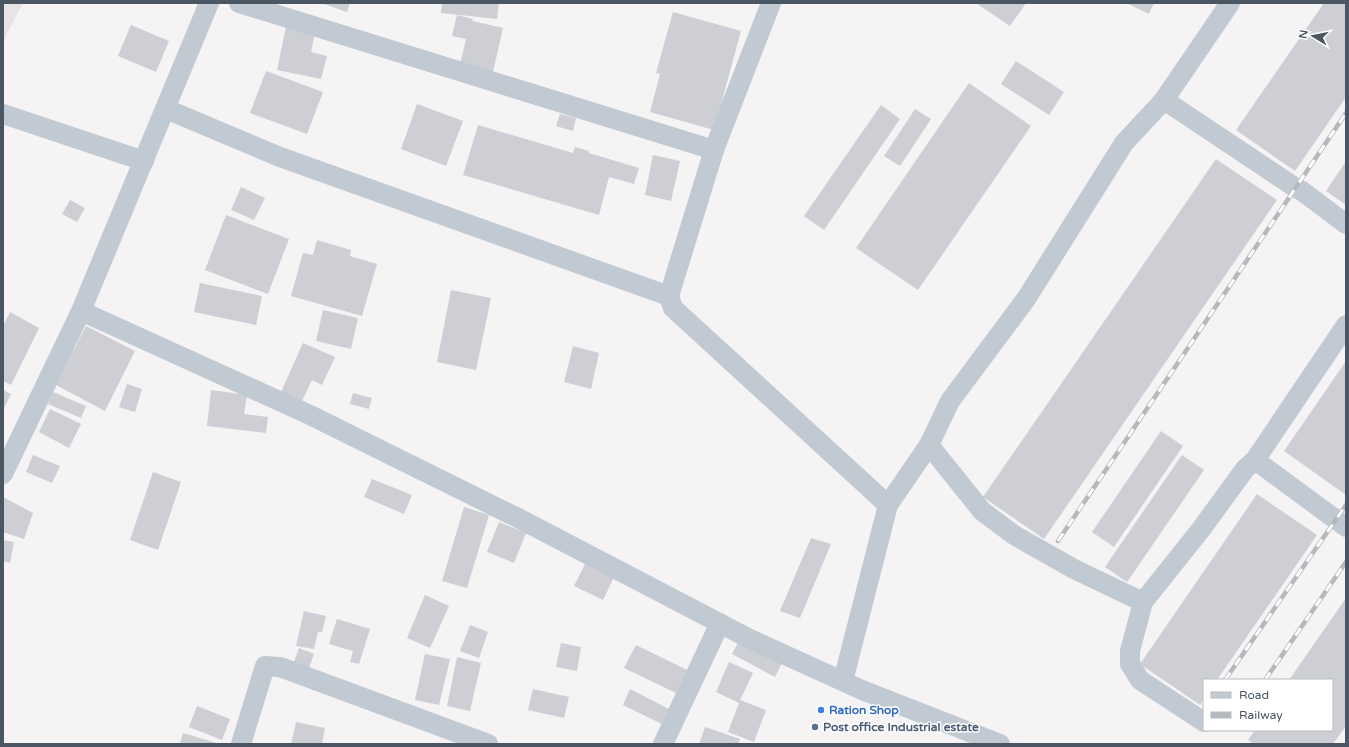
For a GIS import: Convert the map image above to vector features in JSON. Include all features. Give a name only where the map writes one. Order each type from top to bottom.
[{"type":"street","points":[[3,474],[81,311],[209,3]]},
{"type":"street","points":[[239,3],[714,150]]},
{"type":"street","points":[[771,3],[714,150],[669,296],[673,308],[888,505]]},
{"type":"street","points":[[843,681],[888,505],[929,445],[950,401],[1026,299],[1124,143],[1164,100],[1230,3]]},
{"type":"street","points":[[1164,100],[1302,191],[1346,224]]},
{"type":"street","points":[[166,108],[280,157],[669,296]]},
{"type":"street","points":[[3,114],[144,161]]},
{"type":"street","points":[[81,311],[310,415],[518,518],[750,639],[843,681],[1000,744]]},
{"type":"street","points":[[1203,721],[1140,680],[1130,664],[1130,651],[1143,602],[1255,460],[1346,325]]},
{"type":"street","points":[[929,445],[982,511],[988,516],[1014,535],[1074,569],[1143,602]]},
{"type":"street","points":[[1255,460],[1346,527]]},
{"type":"street","points":[[663,744],[720,623]]},
{"type":"street","points":[[241,744],[265,666],[280,667],[488,744]]},
{"type":"shaded area","points":[[3,3],[23,3],[3,41]]},
{"type":"building","points":[[321,3],[350,3],[347,12]]},
{"type":"building","points":[[442,3],[499,3],[497,19],[441,13]]},
{"type":"building","points":[[976,3],[1026,3],[1010,26]]},
{"type":"building","points":[[1126,3],[1154,3],[1149,14]]},
{"type":"building","points":[[1324,3],[1346,3],[1346,97],[1295,171],[1236,130]]},
{"type":"building","points":[[673,12],[741,31],[714,130],[650,112],[660,74],[656,73]]},
{"type":"building","points":[[457,15],[473,19],[472,21],[503,28],[493,72],[460,65],[466,39],[452,36]]},
{"type":"building","points":[[131,25],[169,41],[156,72],[118,56]]},
{"type":"building","points":[[286,27],[315,33],[311,52],[327,56],[321,79],[277,70]]},
{"type":"building","points":[[1016,61],[1064,92],[1049,115],[1001,84]]},
{"type":"building","points":[[266,71],[323,92],[307,134],[250,113]]},
{"type":"building","points":[[969,83],[1031,126],[918,290],[856,248]]},
{"type":"building","points":[[417,104],[463,121],[446,166],[401,149]]},
{"type":"building","points":[[881,105],[900,119],[824,230],[804,216]]},
{"type":"building","points":[[915,109],[931,119],[900,166],[884,156]]},
{"type":"building","points":[[560,114],[576,118],[573,131],[556,126]]},
{"type":"building","points":[[478,125],[573,153],[575,147],[589,151],[589,153],[639,168],[634,184],[609,177],[599,215],[463,175]]},
{"type":"building","points":[[653,155],[680,161],[671,201],[645,195]]},
{"type":"building","points":[[1216,159],[1277,200],[1044,539],[983,497]]},
{"type":"building","points":[[1346,161],[1346,205],[1326,191]]},
{"type":"building","points":[[241,187],[265,198],[254,220],[231,210]]},
{"type":"building","points":[[70,200],[85,208],[77,222],[62,214]]},
{"type":"building","points":[[226,215],[289,239],[268,294],[205,270]]},
{"type":"building","points":[[317,240],[351,250],[350,256],[377,264],[362,316],[291,296],[303,253],[313,255]]},
{"type":"building","points":[[200,283],[262,296],[256,325],[194,312]]},
{"type":"building","points":[[451,290],[491,298],[476,370],[437,362]]},
{"type":"building","points":[[323,310],[358,318],[351,349],[316,341]]},
{"type":"building","points":[[10,312],[39,328],[11,385],[3,381],[3,326]]},
{"type":"building","points":[[86,326],[135,351],[105,411],[56,385]]},
{"type":"building","points":[[303,343],[335,357],[322,385],[312,380],[302,401],[281,392]]},
{"type":"building","points":[[573,346],[599,353],[591,389],[564,382]]},
{"type":"building","points":[[1346,361],[1346,495],[1284,451]]},
{"type":"building","points":[[127,384],[142,389],[135,412],[119,407]]},
{"type":"building","points":[[3,390],[11,394],[3,410]]},
{"type":"building","points":[[211,390],[247,395],[244,414],[268,417],[266,433],[207,426]]},
{"type":"building","points":[[53,392],[86,406],[81,418],[48,404]]},
{"type":"building","points":[[353,393],[372,398],[369,409],[350,404]]},
{"type":"building","points":[[50,409],[81,424],[69,448],[39,432]]},
{"type":"building","points":[[1161,431],[1183,446],[1114,547],[1092,532]]},
{"type":"building","points":[[33,455],[60,466],[52,483],[26,472]]},
{"type":"building","points":[[1182,455],[1204,470],[1127,582],[1105,567]]},
{"type":"building","points":[[153,472],[181,482],[158,550],[130,540]]},
{"type":"building","points":[[372,479],[412,495],[404,514],[364,497]]},
{"type":"building","points":[[1257,494],[1317,535],[1218,679],[1203,679],[1203,700],[1200,705],[1140,664]]},
{"type":"building","points":[[3,497],[33,513],[24,539],[3,532]]},
{"type":"building","points":[[464,507],[489,515],[467,588],[442,581]]},
{"type":"building","points":[[499,522],[526,533],[514,563],[487,552]]},
{"type":"building","points":[[811,538],[831,544],[800,618],[780,611]]},
{"type":"building","points":[[3,540],[14,542],[10,563],[3,561]]},
{"type":"building","points":[[588,558],[617,571],[603,600],[574,586]]},
{"type":"building","points":[[425,595],[449,606],[430,648],[407,638]]},
{"type":"building","points":[[1346,598],[1346,726],[1333,744],[1254,744],[1248,740],[1254,731],[1333,731],[1333,679],[1290,679]]},
{"type":"building","points":[[304,611],[326,616],[322,632],[318,632],[314,649],[296,646]]},
{"type":"building","points":[[337,619],[370,629],[359,664],[350,662],[353,651],[329,644]]},
{"type":"building","points":[[470,625],[488,632],[479,658],[460,651]]},
{"type":"building","points":[[741,637],[783,661],[775,677],[732,654]]},
{"type":"building","points":[[561,643],[581,647],[577,671],[556,667]]},
{"type":"building","points":[[636,645],[687,670],[676,693],[624,668]]},
{"type":"building","points":[[299,648],[314,654],[309,668],[294,662]]},
{"type":"building","points":[[425,654],[450,659],[439,705],[415,700]]},
{"type":"building","points":[[457,657],[481,663],[470,711],[447,706]]},
{"type":"building","points":[[729,662],[753,673],[740,700],[766,710],[754,742],[728,732],[739,703],[716,692]]},
{"type":"building","points":[[533,689],[569,697],[564,718],[528,710]]},
{"type":"building","points":[[630,689],[671,710],[664,725],[623,705]]},
{"type":"building","points":[[197,706],[230,719],[222,740],[189,727]]},
{"type":"building","points":[[296,722],[325,728],[322,744],[291,744]]},
{"type":"building","points":[[705,727],[740,739],[738,744],[699,744]]},
{"type":"building","points":[[183,733],[220,744],[180,744]]},
{"type":"railway","points":[[1058,541],[1346,113]]},
{"type":"railway","points":[[1226,679],[1346,505]]},
{"type":"railway","points":[[1266,679],[1346,562]]},
{"type":"place","name":"Ration Shop","points":[[821,710]]},
{"type":"place","name":"Post office Industrial estate","points":[[815,727]]}]
